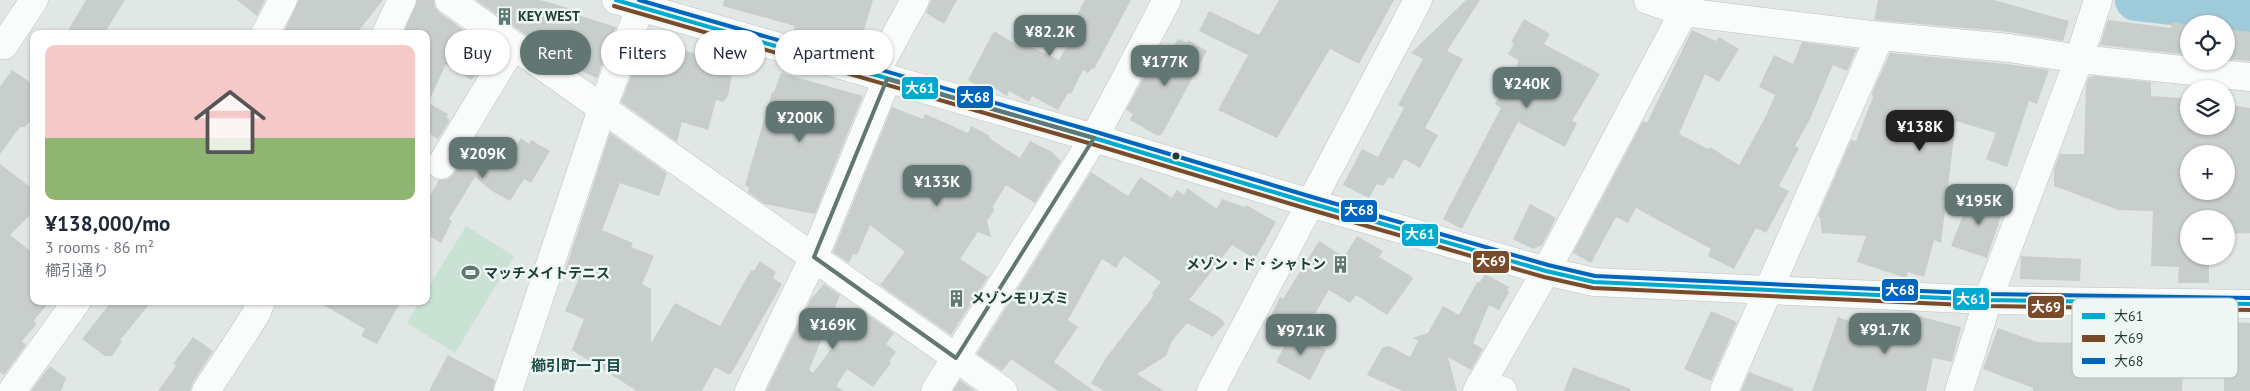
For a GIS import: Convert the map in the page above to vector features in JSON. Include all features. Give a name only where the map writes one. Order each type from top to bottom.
[{"type":"street","points":[[4,45],[34,0]]},
{"type":"street","points":[[266,30],[283,0]]},
{"type":"street","points":[[388,30],[402,0]]},
{"type":"street","points":[[450,0],[1003,391]]},
{"type":"street","points":[[749,391],[814,257],[880,77],[914,0]]},
{"type":"street","points":[[935,391],[1094,138],[1167,0]]},
{"type":"street","points":[[1210,391],[1418,0]]},
{"type":"street","points":[[1648,0],[1880,36],[2009,48],[2079,58],[2250,77]]},
{"type":"street","points":[[508,391],[602,109],[633,2],[880,77],[1094,138],[1310,203],[1594,282],[1988,300],[2072,301]]},
{"type":"street","points":[[1486,389],[1546,270],[1686,6]]},
{"type":"street","points":[[1959,391],[1988,300],[2079,58],[2096,7]]},
{"type":"street","points":[[1724,391],[1880,36]]},
{"type":"street","points":[[441,165],[513,46]]},
{"type":"street","points":[[12,391],[74,305]]},
{"type":"street","points":[[206,391],[256,314],[259,305]]},
{"type":"highlighted area","points":[[887,79],[1094,138],[956,358],[814,257]]},
{"type":"green space","name":"マッチメイトテニス","points":[[466,226],[514,256],[455,353],[407,323],[418,305],[430,305],[430,284]]},
{"type":"building","points":[[86,0],[125,0],[106,30],[68,30]]},
{"type":"building","points":[[237,0],[265,0],[257,16]]},
{"type":"building","points":[[299,0],[383,0],[359,30],[285,30]]},
{"type":"building","points":[[417,0],[434,0],[435,7],[440,13],[464,30],[445,30],[445,66],[430,99],[430,30],[405,30]]},
{"type":"building","points":[[476,0],[540,0],[572,9],[571,13],[616,27],[615,30],[601,30],[601,67],[597,78],[590,75],[591,30],[520,31]]},
{"type":"building","points":[[724,0],[873,0],[864,30],[794,30],[795,26],[723,6]]},
{"type":"building","points":[[931,0],[957,0],[944,24],[926,13]]},
{"type":"building","points":[[1085,0],[1131,0],[1094,69],[1092,68],[1088,73],[1083,70],[1071,94],[1068,93],[1058,110],[1032,96],[1029,102],[1009,91],[1007,96],[988,84],[985,90],[968,80],[994,31],[1020,47],[1022,43],[1059,60],[1078,25],[1073,22]]},
{"type":"building","points":[[1279,0],[1394,0],[1359,64],[1330,49],[1277,138],[1218,110],[1248,55],[1199,31],[1209,11],[1259,35]]},
{"type":"building","points":[[1466,0],[1480,0],[1447,51],[1463,59],[1425,128],[1438,135],[1420,168],[1404,159],[1393,179],[1389,177],[1383,186],[1377,184],[1369,198],[1343,185],[1362,149],[1378,157],[1404,108],[1398,105],[1423,59],[1411,53]]},
{"type":"building","points":[[1878,0],[1994,0],[2069,21],[2063,41],[2010,32],[1874,20]]},
{"type":"building","points":[[1524,19],[1550,34],[1544,44],[1600,74],[1572,121],[1577,123],[1565,147],[1518,122],[1462,229],[1443,219],[1501,108],[1495,104],[1519,61],[1508,54],[1514,44],[1511,42]]},
{"type":"building","points":[[2108,20],[2171,28],[2172,22],[2180,23],[2180,54],[2100,45]]},
{"type":"building","points":[[1692,30],[1716,41],[1719,37],[1739,49],[1719,82],[1705,74],[1679,134],[1708,149],[1710,147],[1739,165],[1766,116],[1775,95],[1759,87],[1774,55],[1793,64],[1802,42],[1857,49],[1847,71],[1833,65],[1810,119],[1795,146],[1799,148],[1779,186],[1789,191],[1766,233],[1756,228],[1734,269],[1708,256],[1711,249],[1636,208],[1628,223],[1616,217],[1591,263],[1573,253],[1643,121],[1647,123]]},
{"type":"building","points":[[2235,30],[2250,32],[2250,61],[2235,60]]},
{"type":"building","points":[[1178,39],[1187,42],[1188,40],[1207,51],[1162,134],[1158,136],[1130,120],[1133,114],[1126,110],[1157,54],[1166,59]]},
{"type":"building","points":[[685,51],[695,54],[695,75],[732,75],[728,96],[723,102],[716,100],[708,130],[682,122],[677,142],[621,102],[632,75],[685,75]]},
{"type":"building","points":[[1890,53],[2007,64],[2049,70],[2037,104],[2029,101],[2007,167],[1986,159],[1996,133],[1956,121],[1941,243],[1934,240],[1924,277],[1908,272],[1906,278],[1857,262],[1866,236],[1822,233],[1820,217],[1818,216],[1851,140],[1856,141],[1873,97],[1872,93]]},
{"type":"building","points":[[12,70],[30,82],[30,121],[25,127],[20,127],[0,154],[0,87]]},
{"type":"building","points":[[463,75],[476,75],[471,80]]},
{"type":"building","points":[[780,75],[788,75],[863,96],[815,214],[765,204],[748,192],[749,188],[745,185],[772,92],[774,92]]},
{"type":"building","points":[[2095,76],[2151,82],[2151,96],[2180,98],[2180,135],[2235,135],[2235,106],[2250,108],[2250,233],[2235,234],[2235,210],[2180,210],[2180,265],[2209,265],[2209,283],[2178,283],[2179,267],[2151,266],[2153,211],[2118,210],[2054,186],[2054,169],[2060,154],[2084,154],[2086,85],[2089,77]]},
{"type":"building","points":[[430,104],[448,114],[446,117],[450,120],[438,139],[430,134]]},
{"type":"building","points":[[892,107],[923,119],[925,114],[968,133],[971,126],[990,136],[989,138],[1020,158],[1030,141],[1052,152],[1061,161],[1035,203],[1006,185],[993,206],[994,211],[987,221],[991,237],[978,232],[960,259],[988,277],[951,335],[880,285],[905,252],[870,225],[857,255],[853,254],[849,263],[833,252]]},
{"type":"building","points":[[610,133],[667,173],[659,196],[620,183],[602,230],[633,243],[631,247],[654,256],[642,284],[651,289],[651,343],[675,303],[720,326],[751,270],[754,271],[760,261],[776,272],[773,278],[782,284],[731,374],[727,374],[715,367],[702,391],[637,391],[572,350],[584,319],[565,311],[579,278],[565,271]]},
{"type":"building","points":[[477,136],[504,152],[506,149],[512,152],[521,138],[529,144],[531,140],[550,151],[531,183],[524,179],[510,201],[492,191],[475,177],[449,219],[452,221],[441,243],[430,236],[430,195],[439,180],[448,179],[454,173]]},
{"type":"building","points":[[0,164],[30,187],[30,215],[10,235],[30,251],[30,305],[47,305],[34,320],[36,325],[22,341],[26,345],[4,375],[0,372]]},
{"type":"building","points":[[1091,172],[1128,196],[1140,177],[1172,198],[1177,190],[1184,195],[1187,188],[1217,209],[1222,199],[1244,207],[1246,205],[1276,222],[1255,259],[1232,245],[1189,300],[1219,317],[1225,323],[1213,337],[1187,323],[1172,341],[1166,356],[1137,374],[1164,391],[1104,391],[1091,383],[1106,358],[1154,295],[1152,293],[1161,282],[1124,256],[1116,268],[1102,259],[1068,320],[1078,327],[1054,362],[1094,391],[1058,391],[1011,359],[1002,371],[977,354]]},
{"type":"building","points":[[1972,193],[2005,204],[1987,258],[1951,246]]},
{"type":"building","points":[[1530,204],[1556,218],[1542,245],[1533,249],[1513,239]]},
{"type":"building","points":[[1357,236],[1383,251],[1379,257],[1413,279],[1387,315],[1356,295],[1350,303],[1329,290],[1312,319],[1315,321],[1306,337],[1271,316],[1280,297],[1283,299],[1319,241],[1344,257]]},
{"type":"building","points":[[2021,256],[2081,259],[2080,281],[2020,279]]},
{"type":"building","points":[[1485,274],[1509,287],[1507,290],[1509,292],[1499,310],[1489,305],[1473,343],[1483,349],[1471,370],[1448,357],[1457,391],[1402,391],[1367,375],[1382,348],[1389,346],[1410,357],[1418,341],[1413,338],[1428,333],[1443,306],[1459,315],[1477,282],[1480,282]]},
{"type":"building","points":[[824,284],[840,295],[809,370],[813,373],[861,310],[894,333],[886,344],[896,352],[889,361],[891,363],[873,387],[847,369],[836,386],[844,391],[766,391],[811,299]]},
{"type":"building","points":[[109,305],[149,305],[120,340],[122,342],[112,356],[105,356],[82,339]]},
{"type":"building","points":[[324,305],[399,305],[377,344],[361,336],[365,329]]},
{"type":"building","points":[[1711,311],[1737,322],[1711,381],[1684,369]]},
{"type":"building","points":[[1888,314],[1908,320],[1910,314],[1961,327],[1952,362],[1933,358],[1926,391],[1812,391],[1838,317],[1882,333]]},
{"type":"building","points":[[2238,322],[2250,323],[2250,391],[2224,391],[2224,378],[2238,378]]},
{"type":"building","points":[[1998,328],[2037,342],[2072,343],[2072,378],[2183,378],[2182,391],[2033,391],[2033,388],[1983,369]]},
{"type":"building","points":[[1292,332],[1326,350],[1310,380],[1276,362]]},
{"type":"building","points":[[193,337],[213,351],[193,382],[190,391],[158,391],[176,366],[173,364]]},
{"type":"building","points":[[448,355],[495,380],[493,391],[429,391]]},
{"type":"building","points":[[50,366],[66,378],[61,391],[31,391]]},
{"type":"building","points":[[1573,367],[1631,389],[1630,391],[1564,391]]},
{"type":"building","points":[[1749,372],[1794,389],[1793,391],[1741,391]]},
{"type":"building","points":[[960,380],[974,390],[974,391],[953,391]]},
{"type":"waterway","points":[[2136,0],[2250,13]]},
{"type":"transit line","name":"大61","points":[[616,0],[1094,138],[1310,203],[1546,271],[1594,282],[1988,300],[2072,301]]},
{"type":"transit line","name":"大68","points":[[639,0],[1096,132],[1312,197],[1548,265],[1595,276],[1988,294],[2250,298]]},
{"type":"transit line","name":"大69","points":[[614,6],[1544,277],[1593,288],[1988,306],[2072,307]]},
{"type":"transit line","name":"大61","points":[[2238,304],[2250,304]]},
{"type":"transit line","name":"大69","points":[[2238,310],[2250,310]]},
{"type":"place","name":"KEY WEST","points":[[504,16]]},
{"type":"place","name":"メゾン・ド・シャトン","points":[[1340,264]]},
{"type":"place","name":"マッチメイトテニス","points":[[470,273]]},
{"type":"place","name":"メゾンモリズミ","points":[[957,298]]},
{"type":"district","name":"櫛引町一丁目","points":[[576,365]]}]
